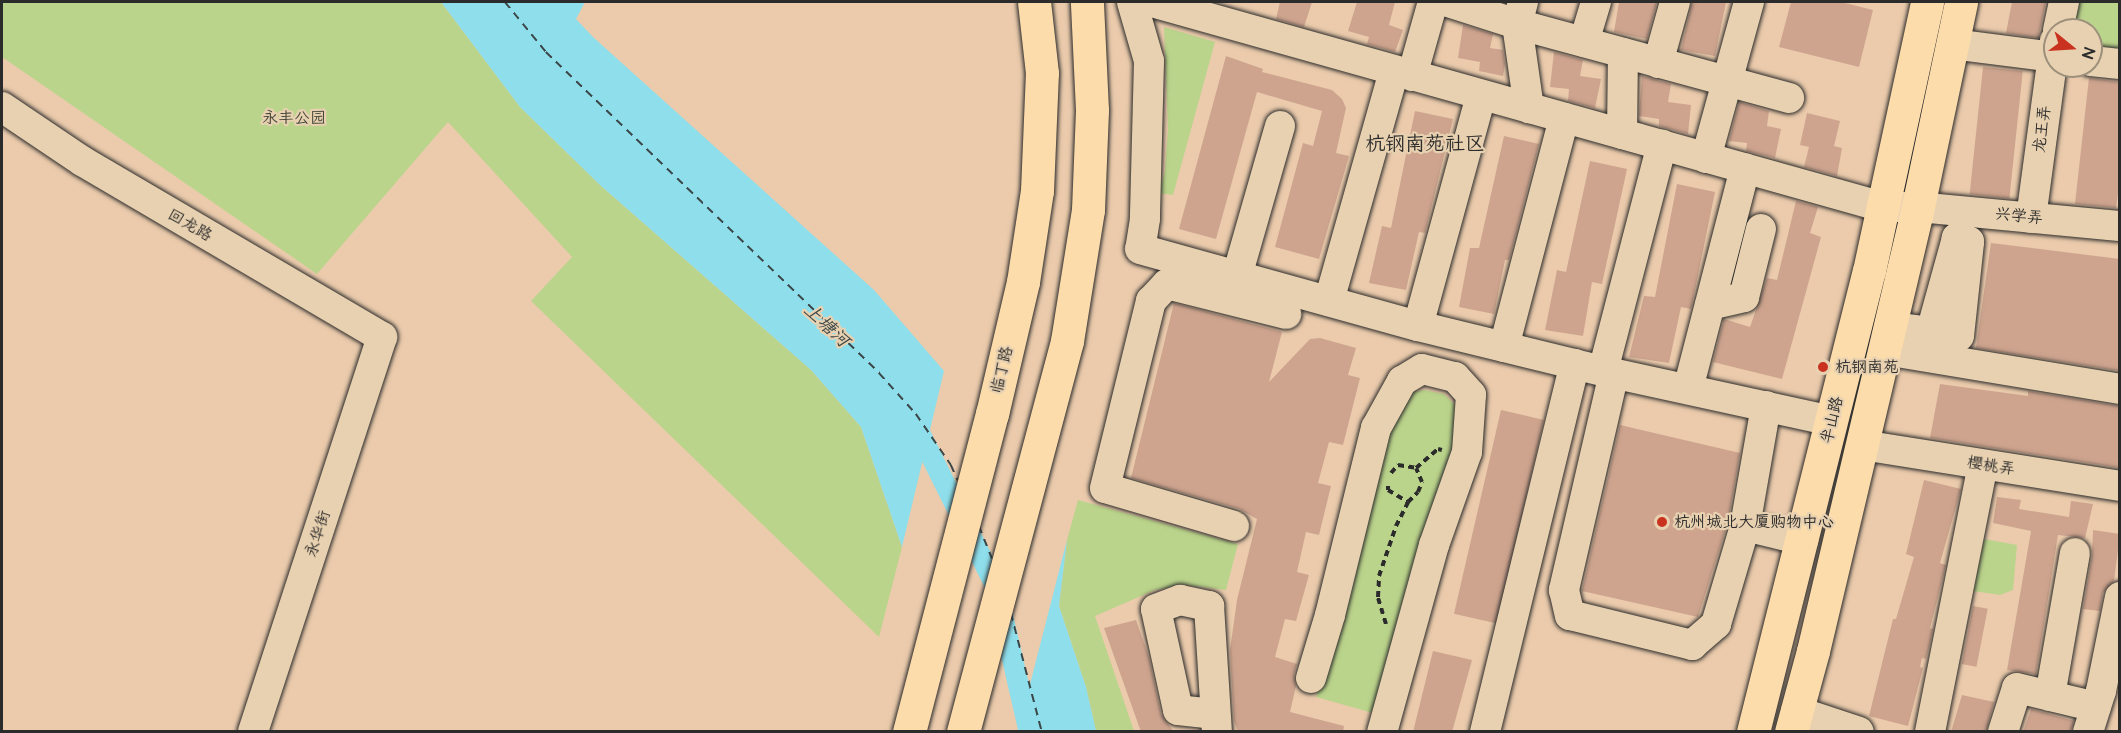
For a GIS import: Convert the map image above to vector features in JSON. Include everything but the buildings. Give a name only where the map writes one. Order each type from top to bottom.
[{"type":"main road","name":"半山路","points":[[1753,732],[1832,421],[1883,207],[1928,2]]},
{"type":"main road","points":[[1794,721],[1918,207],[1961,2]]},
{"type":"main road","points":[[963,732],[1067,341],[1088,210],[1098,6]]},
{"type":"main road","name":"临丁路","points":[[909,732],[992,414],[1023,282],[1037,179],[1042,74],[1035,11]]},
{"type":"street","points":[[1132,2],[1149,61],[1145,219],[1140,249],[1169,271],[1286,315]]},
{"type":"street","name":"兴学弄","points":[[1152,2],[1883,207],[1918,207],[2120,226]]},
{"type":"street","points":[[1329,302],[1403,73],[1433,2]]},
{"type":"street","points":[[1448,2],[1520,13],[1584,42],[1789,98]]},
{"type":"street","points":[[1584,42],[1596,2]]},
{"type":"street","points":[[1658,63],[1675,2]]},
{"type":"street","points":[[1706,158],[1749,2]]},
{"type":"street","name":"龙王弄","points":[[2061,18],[2064,2]]},
{"type":"street","points":[[1520,13],[1529,108]]},
{"type":"street","points":[[1952,44],[2043,46]]},
{"type":"street","points":[[1622,134],[1623,53]]},
{"type":"street","points":[[2103,62],[2120,64]]},
{"type":"street","name":"龙王弄","points":[[2031,218],[2051,78]]},
{"type":"street","points":[[1419,326],[1481,95]]},
{"type":"street","name":"回龙路","points":[[2,107],[82,161],[382,337]]},
{"type":"street","points":[[1504,347],[1564,118]]},
{"type":"street","points":[[1237,276],[1280,126]]},
{"type":"street","points":[[1485,732],[1598,369],[1662,145]]},
{"type":"street","points":[[1688,389],[1744,168]]},
{"type":"street","points":[[1710,305],[1744,297],[1761,229]]},
{"type":"street","points":[[1169,271],[1237,276],[1504,347],[1832,421]]},
{"type":"street","points":[[1169,271],[1151,301],[1105,488],[1234,526]]},
{"type":"street","points":[[1887,338],[1932,332]]},
{"type":"street","name":"永华街","points":[[253,732],[382,337]]},
{"type":"street","points":[[1887,338],[2120,389]]},
{"type":"street","points":[[1311,678],[1330,615],[1376,428],[1402,381],[1422,369],[1455,377],[1471,395],[1467,452],[1434,545],[1382,732]]},
{"type":"street","points":[[1598,369],[1564,590],[1570,615],[1692,645],[1716,624],[1745,526],[1766,406]]},
{"type":"street","name":"樱桃弄","points":[[1862,445],[2120,486]]},
{"type":"street","points":[[1930,732],[1983,465]]},
{"type":"street","points":[[1745,526],[1803,540]]},
{"type":"street","points":[[2050,696],[2075,553]]},
{"type":"street","points":[[2003,732],[2017,688],[2050,696],[2092,719],[2120,597]]},
{"type":"street","points":[[1180,600],[1209,606],[1216,723],[1178,710],[1156,609],[1180,600]]},
{"type":"street","points":[[1794,721],[1859,732]]},
{"type":"path","points":[[1416,468],[1438,449],[1467,452]]},
{"type":"path","points":[[1408,502],[1388,490],[1389,476],[1398,465],[1416,468]]},
{"type":"path","points":[[1406,642],[1387,627],[1378,597],[1379,576],[1396,526],[1408,502],[1418,492],[1422,482],[1416,468]]},
{"type":"green space","name":"永丰公园","points":[[2,2],[441,2],[520,107],[600,185],[811,370],[861,427],[902,547],[879,637],[531,301],[572,257],[448,122],[317,274],[2,57]]},
{"type":"green space","points":[[2075,2],[2119,2],[2119,52],[2103,50],[2103,18],[2072,18]]},
{"type":"green space","points":[[1164,27],[1215,42],[1173,195],[1159,193],[1165,171],[1168,129]]},
{"type":"green space","points":[[1425,390],[1444,394],[1455,405],[1457,428],[1454,449],[1373,713],[1316,697],[1385,435],[1406,393]]},
{"type":"green space","points":[[1078,500],[1238,544],[1226,590],[1185,585],[1155,590],[1095,616],[1134,731],[1096,731],[1086,687],[1059,606],[1067,540]]},
{"type":"green space","points":[[1984,539],[2017,545],[2013,590],[2000,595],[1973,591]]},
{"type":"water","points":[[441,2],[585,2],[576,19],[593,37],[874,290],[944,371],[902,547],[861,427],[811,370],[600,185],[520,107]]},
{"type":"water","points":[[1067,540],[1059,606],[1086,687],[1096,731],[1018,731]]},
{"type":"waterway","name":"上塘河","points":[[914,422],[995,585],[1029,732]]},
{"type":"ferry route","points":[[505,2],[546,52],[879,373],[916,414],[951,465],[958,481]]},
{"type":"ferry route","points":[[979,526],[992,558]]},
{"type":"ferry route","points":[[1011,613],[1042,732]]},
{"type":"place","name":"杭钢南苑","points":[[1823,367]]},
{"type":"place","name":"杭州城北大厦购物中心","points":[[1662,522]]},
{"type":"district","name":"杭钢南苑社区","points":[[1425,144]]}]
